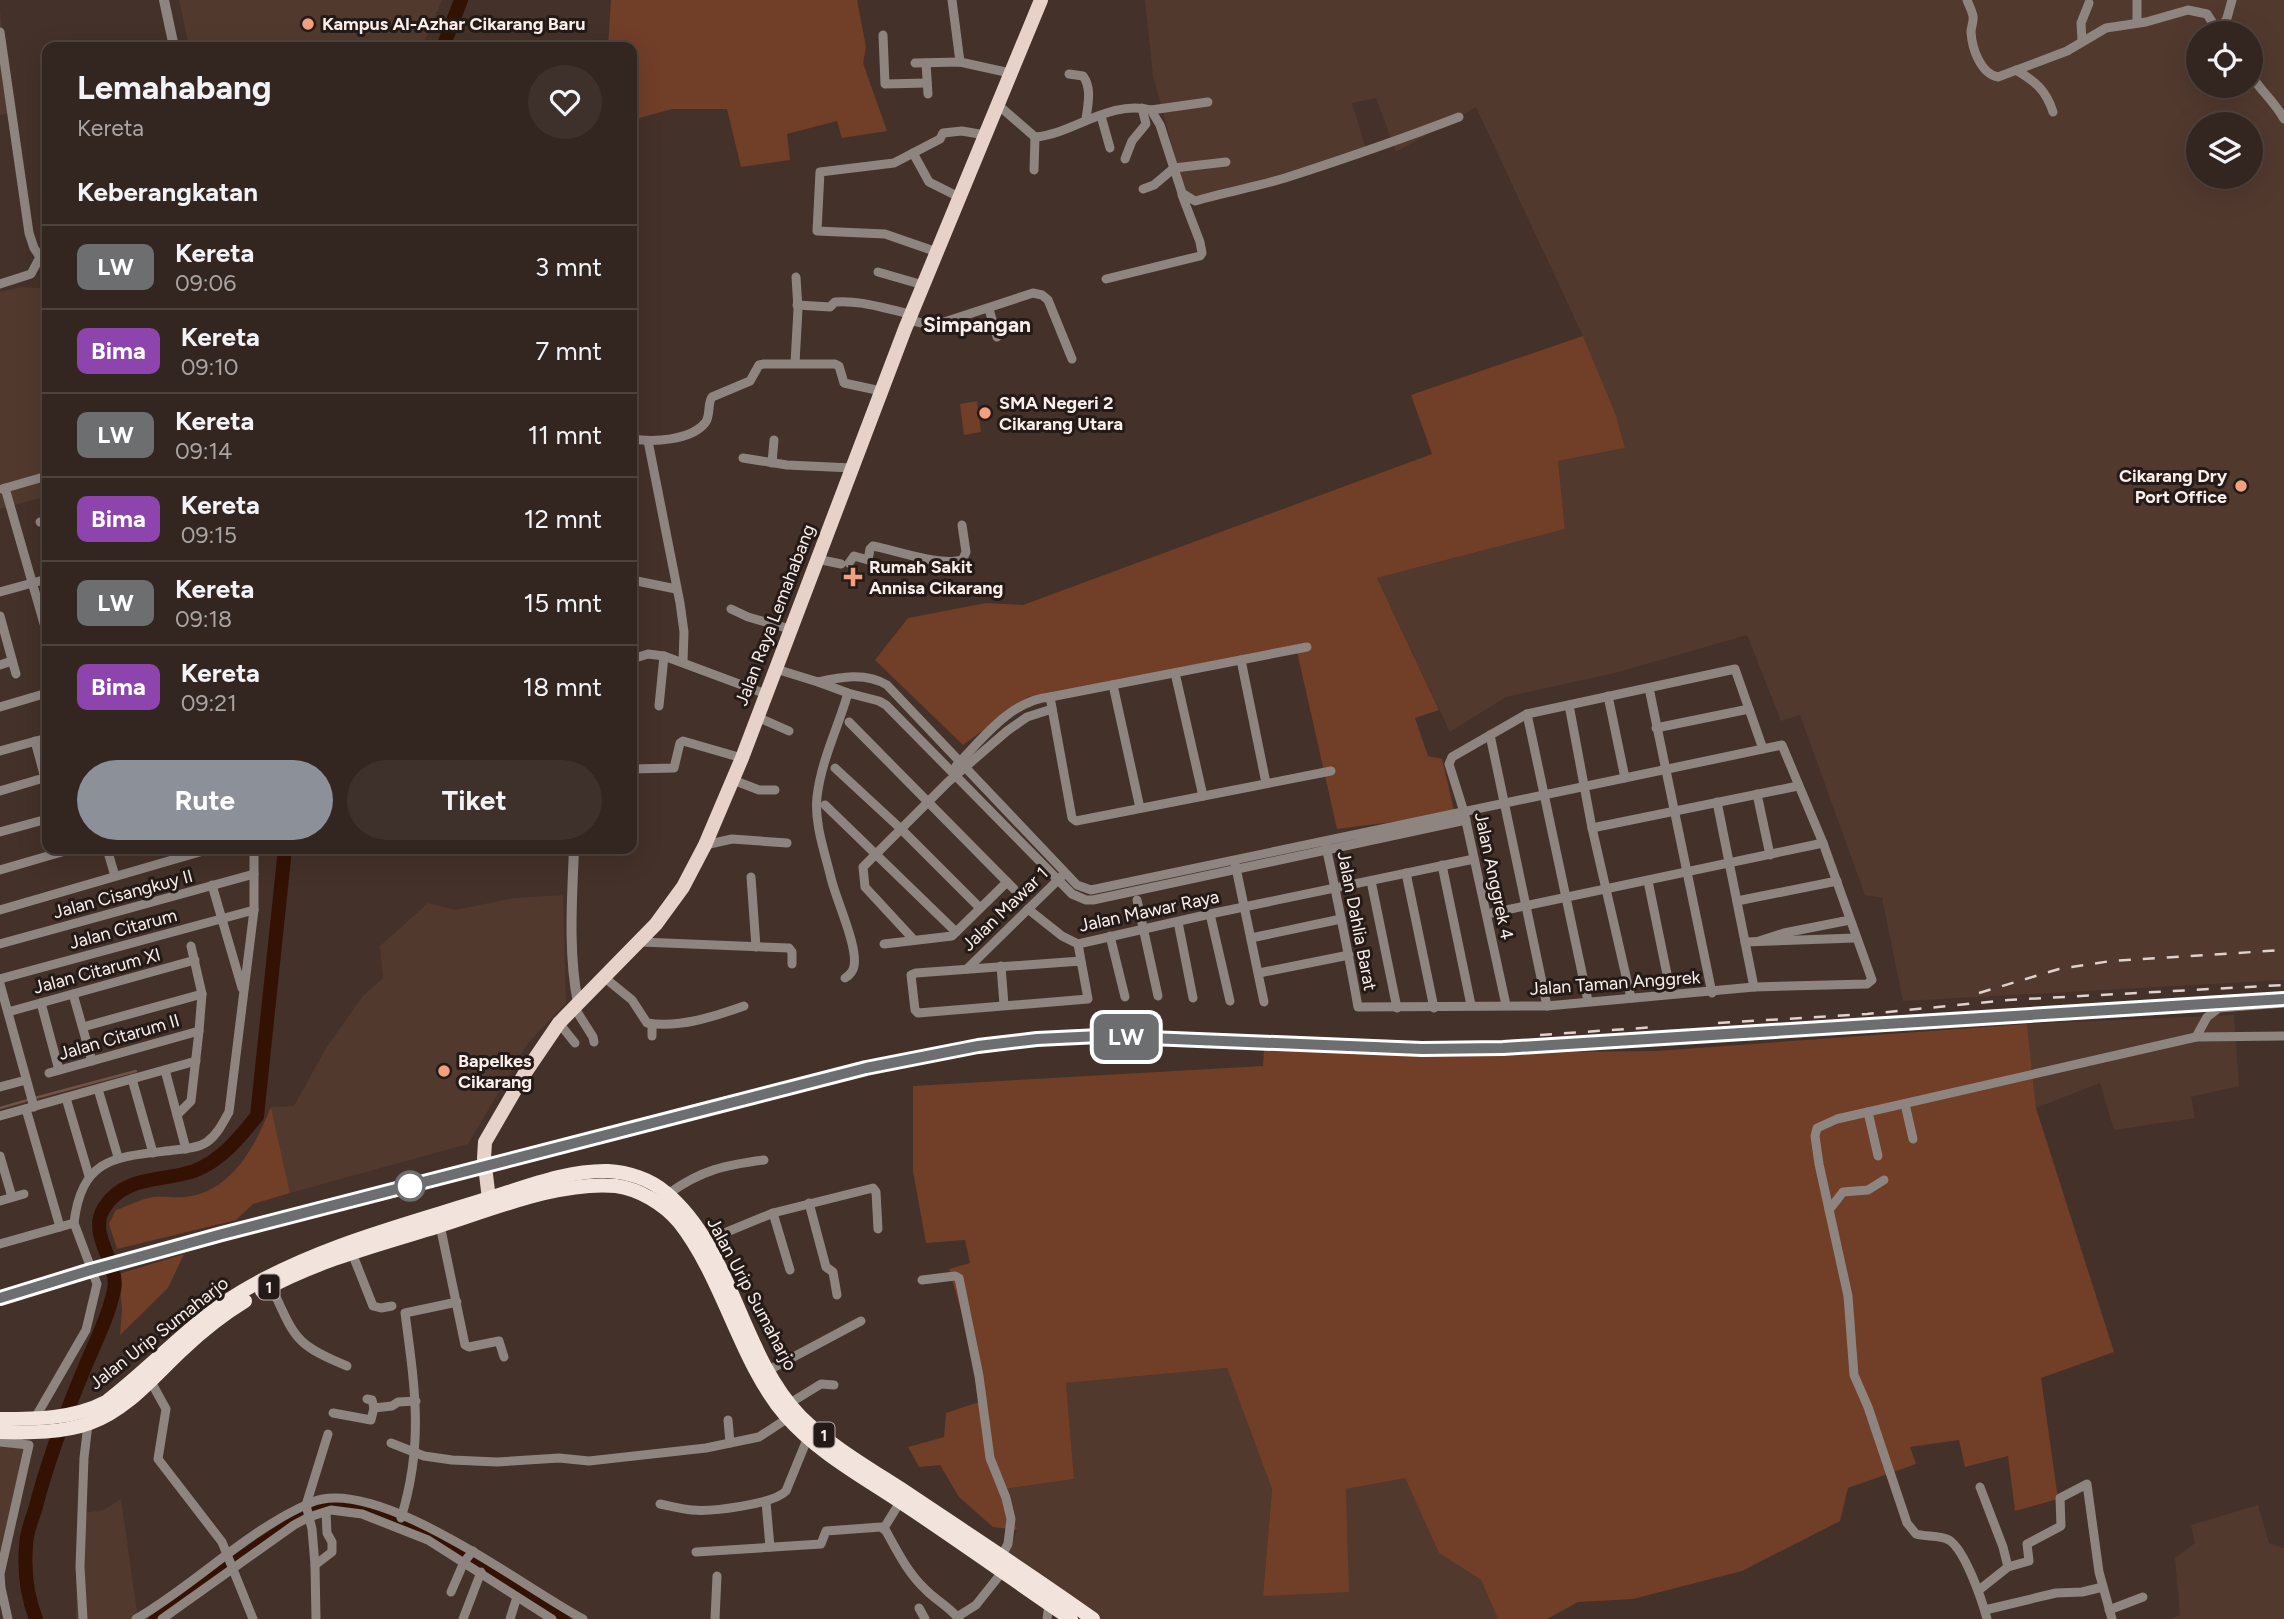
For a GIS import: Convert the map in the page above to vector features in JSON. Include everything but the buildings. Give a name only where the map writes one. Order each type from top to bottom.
[{"type":"highway","name":"Jalan Urip Sumaharjo","points":[[85,1420],[211,1312],[265,1278],[318,1254],[558,1178],[607,1171],[637,1177],[668,1194],[689,1217],[705,1241],[789,1411],[799,1415],[838,1447],[1002,1564],[1048,1611],[1071,1619]]},
{"type":"highway","name":"Jalan Urip Sumaharjo","points":[[0,1419],[37,1423],[85,1420],[126,1402],[213,1323],[243,1301],[271,1286],[352,1253],[530,1198],[584,1186],[624,1188],[657,1203],[679,1222],[699,1254],[760,1376],[808,1437],[900,1502],[1093,1619]]},
{"type":"highway","name":"Jalan Urip Sumaharjo","points":[[0,1432],[37,1423]]},
{"type":"main road","name":"Jalan Raya Lemahabang","points":[[489,1199],[484,1158],[485,1142],[525,1073],[559,1023],[641,942],[683,887],[705,845],[742,758],[910,317],[1041,0]]},
{"type":"street","points":[[164,0],[173,42]]},
{"type":"street","points":[[952,0],[960,62]]},
{"type":"street","points":[[1967,0],[1974,18],[1972,41],[1982,66],[1990,76],[1998,78],[2060,54],[2106,28],[2195,10],[2207,14],[2219,33],[2232,0]]},
{"type":"street","points":[[2137,0],[2137,23]]},
{"type":"street","points":[[2188,0],[2195,10]]},
{"type":"street","points":[[2082,40],[2081,23],[2089,3]]},
{"type":"street","points":[[0,32],[29,233],[34,248],[42,255]]},
{"type":"street","points":[[883,35],[885,84],[928,83]]},
{"type":"street","points":[[915,63],[960,62],[1010,73]]},
{"type":"street","points":[[926,63],[928,93]]},
{"type":"street","points":[[2016,70],[2039,86],[2049,99],[2053,111]]},
{"type":"street","points":[[1069,74],[1083,76],[1087,81],[1089,94],[1086,119]]},
{"type":"street","points":[[2263,90],[2273,100],[2284,119]]},
{"type":"street","points":[[997,104],[1035,137],[1101,116],[1208,103]]},
{"type":"street","points":[[1125,159],[1132,141],[1146,124],[1146,109]]},
{"type":"street","points":[[1106,279],[1200,256],[1202,253],[1160,125],[1146,109]]},
{"type":"street","points":[[1101,116],[1110,148]]},
{"type":"street","points":[[1182,193],[1195,201],[1284,178],[1383,146],[1460,117]]},
{"type":"street","points":[[937,252],[885,234],[817,231],[820,172],[894,163],[950,131],[985,135]]},
{"type":"street","points":[[1034,170],[1035,137]]},
{"type":"street","points":[[913,153],[929,182],[959,197]]},
{"type":"street","points":[[1143,189],[1154,185],[1174,168],[1226,162]]},
{"type":"street","points":[[0,284],[31,274],[42,261]]},
{"type":"street","points":[[878,272],[923,285]]},
{"type":"street","points":[[795,363],[796,277]]},
{"type":"street","points":[[797,305],[830,307],[835,302],[862,303],[930,325],[989,309],[1033,293],[1048,300],[1072,359]]},
{"type":"street","points":[[989,309],[997,337]]},
{"type":"street","points":[[637,440],[648,441],[681,436],[705,424],[712,397],[750,381],[759,365],[835,364],[839,366],[844,383],[881,391]]},
{"type":"street","points":[[772,463],[774,440]]},
{"type":"street","points":[[648,441],[684,632],[683,662]]},
{"type":"street","points":[[743,458],[772,463],[852,468]]},
{"type":"street","points":[[42,477],[2,489],[42,617]]},
{"type":"street","points":[[817,559],[845,563],[854,556],[868,560],[873,546],[941,562],[957,562],[963,559],[966,552],[962,525]]},
{"type":"street","points":[[0,592],[42,580]]},
{"type":"street","points":[[637,581],[676,589]]},
{"type":"street","points":[[731,609],[748,617],[790,629]]},
{"type":"street","points":[[0,615],[16,674]]},
{"type":"street","points":[[963,765],[1016,708],[1029,701],[1307,647]]},
{"type":"street","points":[[637,657],[648,654],[664,656],[766,694]]},
{"type":"street","points":[[659,706],[664,656]]},
{"type":"street","points":[[1241,660],[1266,783]]},
{"type":"street","points":[[0,665],[12,661]]},
{"type":"street","points":[[776,669],[883,702],[1072,894],[1086,900],[1152,882],[1782,745],[1824,843],[1855,938],[1770,943],[1758,941]]},
{"type":"street","points":[[1546,1006],[1490,735],[1527,713],[1735,669],[1763,749]]},
{"type":"street","points":[[1175,673],[1203,796]]},
{"type":"street","points":[[818,682],[844,676],[883,682],[1080,887],[1091,890],[1152,882]]},
{"type":"street","points":[[1113,685],[1140,808]]},
{"type":"street","points":[[1649,688],[1712,993]]},
{"type":"street","points":[[845,978],[855,968],[854,953],[831,881],[820,830],[817,798],[825,760],[848,693]]},
{"type":"street","points":[[0,706],[42,694]]},
{"type":"street","points":[[1608,696],[1625,778]]},
{"type":"street","points":[[1050,697],[1074,821],[1331,771]]},
{"type":"street","points":[[1569,705],[1592,828],[1631,998]]},
{"type":"street","points":[[914,940],[865,887],[863,867],[963,765],[1021,720],[1052,709]]},
{"type":"street","points":[[1656,727],[1749,709]]},
{"type":"street","points":[[1527,713],[1588,1001]]},
{"type":"street","points":[[757,717],[789,731]]},
{"type":"street","points":[[849,722],[1010,886],[980,908],[949,937],[884,944]]},
{"type":"street","name":"Jalan Anggrek 4","points":[[1490,735],[1452,757],[1450,764],[1465,816],[1506,1005]]},
{"type":"street","points":[[0,751],[42,739]]},
{"type":"street","points":[[35,741],[42,765]]},
{"type":"street","points":[[637,769],[674,768],[680,743],[683,741],[742,758]]},
{"type":"street","points":[[835,768],[980,908]]},
{"type":"street","points":[[0,791],[42,779]]},
{"type":"street","points":[[733,780],[759,790],[775,790]]},
{"type":"street","points":[[1592,828],[1798,786]]},
{"type":"street","points":[[1757,794],[1770,855]]},
{"type":"street","points":[[1717,802],[1754,987]]},
{"type":"street","points":[[825,806],[956,932]]},
{"type":"street","points":[[0,832],[42,820]]},
{"type":"street","points":[[705,845],[732,839],[787,843]]},
{"type":"street","points":[[1487,914],[1824,843]]},
{"type":"street","name":"Jalan Dahlia Barat","points":[[1326,846],[1358,1007]]},
{"type":"street","points":[[0,870],[55,854]]},
{"type":"street","points":[[108,854],[115,876]]},
{"type":"street","points":[[0,910],[192,854]]},
{"type":"street","points":[[37,1423],[86,1330],[97,1284],[74,1223],[77,1201],[89,1176],[118,1157],[186,1149],[205,1144],[218,1132],[229,1112],[254,909],[254,854]]},
{"type":"street","points":[[574,854],[572,905],[576,1005],[594,1042]]},
{"type":"street","name":"Jalan Mawar Raya","points":[[1028,909],[1062,936],[1078,944],[1474,859]]},
{"type":"street","points":[[1235,864],[1264,1002]]},
{"type":"street","points":[[1443,866],[1471,1005]]},
{"type":"street","name":"Jalan Mawar 1","points":[[967,969],[1066,872]]},
{"type":"street","points":[[1406,873],[1434,1008]]},
{"type":"street","name":"Jalan Cisangkuy II","points":[[0,944],[254,874]]},
{"type":"street","points":[[751,877],[756,947]]},
{"type":"street","points":[[1371,881],[1397,1008]]},
{"type":"street","points":[[1647,881],[1671,994]]},
{"type":"street","points":[[1737,901],[1838,881]]},
{"type":"street","points":[[212,886],[244,992]]},
{"type":"street","points":[[1137,900],[1158,996]]},
{"type":"street","name":"Jalan Citarum","points":[[0,981],[254,909]]},
{"type":"street","points":[[1210,914],[1230,1000]]},
{"type":"street","points":[[1251,938],[1341,919]]},
{"type":"street","points":[[1745,942],[1850,920]]},
{"type":"street","points":[[1178,922],[1194,998]]},
{"type":"street","points":[[1110,936],[1125,997]]},
{"type":"street","name":"Jalan Taman Anggrek","points":[[1358,1007],[1546,1006],[1671,994],[1712,993],[1754,987],[1867,984],[1872,978],[1855,938]]},
{"type":"street","points":[[641,942],[790,949],[792,964]]},
{"type":"street","points":[[1078,944],[1088,999],[916,1012],[913,974],[1081,961]]},
{"type":"street","points":[[177,1115],[191,1101],[199,1031],[202,994],[191,946]]},
{"type":"street","points":[[1259,973],[1349,955]]},
{"type":"street","name":"Jalan Citarum XI","points":[[8,1012],[195,960]]},
{"type":"street","points":[[1001,966],[1004,1005]]},
{"type":"street","points":[[605,978],[632,1000],[652,1036]]},
{"type":"street","points":[[0,981],[60,1227]]},
{"type":"street","points":[[73,994],[92,1061]]},
{"type":"street","points":[[83,1027],[202,994]]},
{"type":"street","points":[[41,1003],[59,1070]]},
{"type":"street","points":[[2196,1037],[2207,1017],[2219,1008],[2284,1003]]},
{"type":"street","points":[[646,1023],[680,1024],[744,1006]]},
{"type":"street","points":[[559,1023],[575,1043]]},
{"type":"street","name":"Jalan Citarum II","points":[[49,1073],[199,1031]]},
{"type":"street","points":[[2103,1587],[2082,1592],[2056,1593],[1986,1614],[1979,1590],[1952,1542],[1941,1537],[1916,1534],[1907,1524],[1854,1375],[1849,1296],[1815,1133],[1817,1128],[1825,1124],[1868,1112],[2196,1037],[2284,1036]]},
{"type":"street","points":[[0,1116],[31,1104],[66,1098],[196,1061]]},
{"type":"street","points":[[166,1070],[186,1149]]},
{"type":"street","points":[[132,1079],[153,1153]]},
{"type":"street","points":[[0,1087],[26,1080]]},
{"type":"street","points":[[98,1089],[118,1157]]},
{"type":"street","points":[[66,1098],[89,1176]]},
{"type":"street","points":[[1905,1104],[1913,1139]]},
{"type":"street","points":[[1868,1112],[1878,1156]]},
{"type":"street","points":[[0,1156],[12,1197]]},
{"type":"street","points":[[668,1194],[708,1170],[764,1160]]},
{"type":"street","points":[[1829,1210],[1843,1192],[1868,1190],[1884,1181]]},
{"type":"street","points":[[705,1241],[773,1213],[874,1188],[878,1229]]},
{"type":"street","points":[[0,1201],[24,1194]]},
{"type":"street","points":[[809,1203],[826,1267],[833,1272],[837,1295]]},
{"type":"street","points":[[773,1213],[790,1270]]},
{"type":"street","points":[[0,1244],[74,1223]]},
{"type":"street","points":[[440,1226],[465,1345],[469,1347],[499,1341],[504,1357]]},
{"type":"street","points":[[352,1253],[373,1306],[393,1306]]},
{"type":"street","points":[[884,1528],[905,1566],[926,1590],[943,1601],[958,1618],[976,1605],[1002,1564],[1010,1537],[1011,1519],[1006,1497],[990,1458],[979,1376],[959,1278],[955,1276],[922,1280]]},
{"type":"street","points":[[271,1286],[300,1342],[314,1353],[347,1366]]},
{"type":"street","points":[[400,1521],[415,1453],[416,1401],[405,1313],[457,1302]]},
{"type":"street","points":[[769,1370],[861,1321]]},
{"type":"street","points":[[150,1380],[166,1409],[158,1459],[215,1532],[253,1619]]},
{"type":"street","points":[[391,1443],[415,1453],[452,1460],[497,1462],[559,1458],[589,1461],[706,1448],[759,1437],[821,1384],[834,1385]]},
{"type":"street","points":[[333,1413],[371,1420],[374,1408],[372,1399],[367,1399]]},
{"type":"street","points":[[374,1408],[416,1401]]},
{"type":"street","points":[[83,1619],[80,1567],[85,1420]]},
{"type":"street","points":[[728,1420],[730,1443]]},
{"type":"street","points":[[316,1619],[315,1565],[307,1511],[328,1434]]},
{"type":"street","points":[[660,1504],[699,1510],[766,1503],[786,1491],[808,1437]]},
{"type":"street","points":[[0,1442],[29,1445],[0,1574],[8,1619]]},
{"type":"street","points":[[1979,1590],[2008,1567],[2029,1561],[2027,1544],[2061,1527],[2060,1498],[2087,1484],[2110,1615],[2143,1597]]},
{"type":"street","points":[[1980,1487],[2008,1567]]},
{"type":"street","points":[[162,1619],[229,1563],[331,1496],[343,1497],[400,1521],[428,1540],[469,1556],[559,1615]]},
{"type":"street","points":[[884,1528],[900,1502]]},
{"type":"street","points":[[766,1503],[770,1547]]},
{"type":"street","points":[[136,1619],[195,1579],[229,1563],[307,1511],[340,1510],[400,1521]]},
{"type":"street","points":[[315,1565],[332,1552],[332,1542],[327,1533],[326,1511]]},
{"type":"street","points":[[696,1552],[821,1544],[826,1531],[884,1528]]},
{"type":"street","points":[[469,1556],[481,1572],[498,1575],[517,1597],[559,1615],[583,1619]]},
{"type":"street","points":[[451,1592],[469,1556]]},
{"type":"street","points":[[463,1619],[481,1572]]},
{"type":"street","points":[[715,1619],[717,1576]]},
{"type":"street","points":[[510,1619],[517,1597]]},
{"type":"street","points":[[919,1608],[925,1619]]},
{"type":"shaded area","name":"Kampus Al-Azhar Cikarang Baru","points":[[179,0],[442,0],[424,42],[188,42]]},
{"type":"shaded area","points":[[611,0],[857,0],[866,47],[863,63],[887,131],[842,138],[837,121],[787,134],[790,160],[741,167],[727,109],[672,109],[637,119],[637,42],[608,42]]},
{"type":"shaded area","points":[[1145,0],[2284,0],[2284,980],[1903,1001],[1882,898],[1865,895],[1800,715],[1781,721],[1747,635],[1615,673],[1506,697],[1450,732],[1377,578],[1565,529],[1558,461],[1625,448],[1616,415],[1583,336],[1476,107],[1396,152],[1376,98],[1352,103],[1367,152],[1187,200],[1153,76]]},
{"type":"shaded area","points":[[0,11],[14,113],[0,115]]},
{"type":"shaded area","points":[[21,287],[42,290],[42,497],[0,509],[0,292]]},
{"type":"shaded area","points":[[1583,336],[1616,415],[1625,448],[1558,461],[1565,529],[1377,578],[1439,710],[1415,718],[1428,756],[1442,759],[1455,814],[1337,829],[1296,647],[1028,697],[963,745],[875,660],[908,618],[986,603],[1023,605],[1432,454],[1411,395]]},
{"type":"shaded area","points":[[977,401],[981,432],[964,435],[960,404]]},
{"type":"shaded area","points":[[563,895],[566,1003],[528,1043],[468,1144],[290,1193],[271,1107],[294,1106],[326,1048],[363,996],[383,978],[380,946],[428,903],[455,910],[514,898]]},
{"type":"shaded area","points":[[2234,1015],[2239,1086],[2191,1097],[2195,1118],[2114,1130],[2100,1083],[2036,1108],[2027,1024]]},
{"type":"shaded area","points":[[2027,1024],[2036,1108],[2114,1352],[2041,1378],[2058,1499],[2015,1511],[2008,1456],[1965,1467],[1959,1440],[1910,1447],[1916,1464],[1848,1488],[1840,1521],[1742,1571],[1633,1599],[1578,1602],[1547,1619],[1498,1619],[1481,1580],[1439,1553],[1405,1478],[1346,1489],[1349,1592],[1263,1596],[1272,1489],[1227,1368],[1066,1383],[1074,1479],[1004,1489],[1017,1530],[993,1527],[959,1497],[940,1465],[919,1467],[908,1447],[944,1437],[946,1413],[979,1402],[967,1331],[949,1269],[970,1263],[965,1240],[926,1243],[913,1171],[913,1086],[1263,1066],[1264,1049],[1488,1053],[1656,1051]]},
{"type":"shaded area","points":[[271,1107],[290,1193],[253,1204],[236,1220],[117,1249],[109,1224],[116,1210],[148,1198],[185,1197],[216,1186],[240,1165]]},
{"type":"shaded area","points":[[184,1254],[168,1288],[120,1335],[122,1310],[119,1274]]},
{"type":"shaded area","points":[[1227,1368],[1272,1489],[1263,1596],[1346,1489],[1405,1477],[1439,1553],[1481,1580],[1498,1619],[1094,1619],[1005,1560],[1017,1530],[1004,1489],[1074,1479],[1066,1383]]},
{"type":"shaded area","points":[[0,1443],[33,1448],[4,1564],[0,1600]]},
{"type":"shaded area","points":[[121,1499],[138,1619],[76,1619],[77,1514],[104,1510]]},
{"type":"shaded area","points":[[2258,1505],[2269,1543],[2284,1548],[2284,1619],[2171,1619],[2180,1615],[2175,1558],[2195,1543],[2191,1525]]},
{"type":"waterway","points":[[445,42],[461,0]]},
{"type":"waterway","points":[[36,1619],[26,1574],[28,1532],[57,1439],[105,1320],[114,1290],[113,1270],[99,1229],[100,1218],[112,1197],[122,1190],[145,1181],[204,1167],[237,1140],[257,1116],[284,854]]},
{"type":"waterway","points":[[35,1098],[136,1071]]},
{"type":"waterway","points":[[0,1108],[28,1100]]},
{"type":"waterway","points":[[153,1619],[302,1513],[311,1509],[340,1506],[373,1512],[408,1525],[443,1543],[566,1619]]},
{"type":"railway","points":[[1979,993],[2059,969],[2111,961],[2284,950]]},
{"type":"railway","points":[[1718,1023],[1867,1014],[2008,1000],[2284,985]]},
{"type":"railway","points":[[0,1298],[222,1234],[865,1068],[1037,1039],[1100,1036],[1422,1049],[1503,1048],[2284,999]]},
{"type":"railway","points":[[1540,1035],[1656,1027]]},
{"type":"train","name":"LW","points":[[0,1298],[222,1234],[695,1112],[866,1068],[978,1046],[1037,1039],[1100,1036],[1422,1049],[1503,1048],[2284,999]]},
{"type":"place","name":"Kampus Al-Azhar Cikarang Baru","points":[[308,24]]},
{"type":"place","name":"SMA Negeri 2 Cikarang Utara","points":[[985,413]]},
{"type":"place","name":"Cikarang Dry Port Office","points":[[2241,486]]},
{"type":"place","name":"Rumah Sakit Annisa Cikarang","points":[[853,577]]},
{"type":"place","name":"Bapelkes Cikarang","points":[[444,1071]]},
{"type":"district","name":"Simpangan","points":[[977,324]]}]
